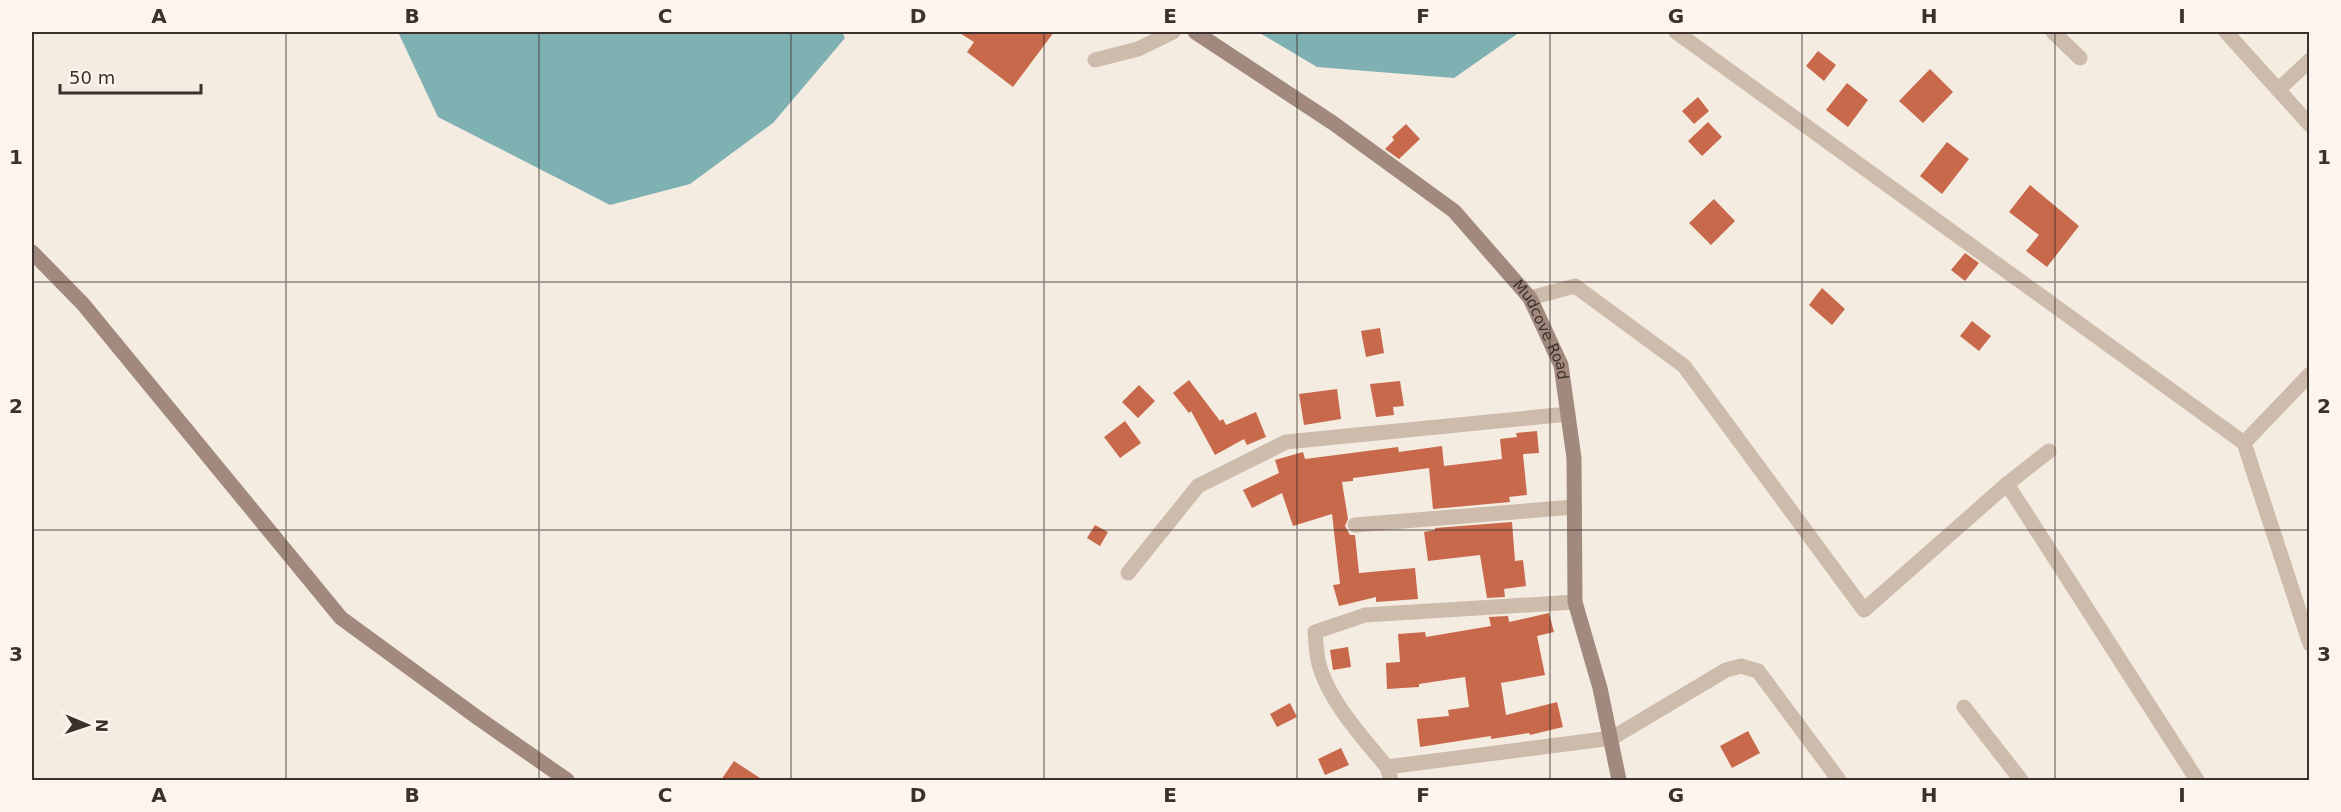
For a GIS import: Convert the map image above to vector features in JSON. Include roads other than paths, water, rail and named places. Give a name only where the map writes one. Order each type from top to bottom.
[{"type":"street","points":[[1095,60],[1138,49],[1173,32]]},
{"type":"street","name":"Mudcove Road","points":[[1194,32],[1333,123],[1454,211],[1530,298],[1561,365],[1574,458],[1575,602],[1600,688],[1619,780]]},
{"type":"street","points":[[1676,32],[2244,443],[2310,644]]},
{"type":"street","points":[[2053,32],[2080,58]]},
{"type":"street","points":[[2226,32],[2310,125]]},
{"type":"street","points":[[2278,90],[2310,60]]},
{"type":"street","points":[[32,252],[83,304],[341,618],[567,780]]},
{"type":"street","points":[[1530,298],[1575,286],[1684,366],[1864,610],[2007,484],[2049,451]]},
{"type":"street","points":[[2244,443],[2310,374]]},
{"type":"street","points":[[1128,573],[1198,486],[1286,442],[1568,414]]},
{"type":"street","points":[[2007,484],[2196,780]]},
{"type":"street","points":[[1355,525],[1574,507]]},
{"type":"street","points":[[1575,602],[1365,615],[1315,632],[1318,662],[1334,699],[1389,774],[1612,738],[1726,670],[1741,666],[1758,671],[1839,780]]},
{"type":"street","points":[[1964,707],[2021,780]]},
{"type":"water","points":[[398,32],[842,32],[845,38],[773,123],[690,184],[610,205],[438,117]]},
{"type":"water","points":[[1258,32],[1520,32],[1454,78],[1317,67]]}]
